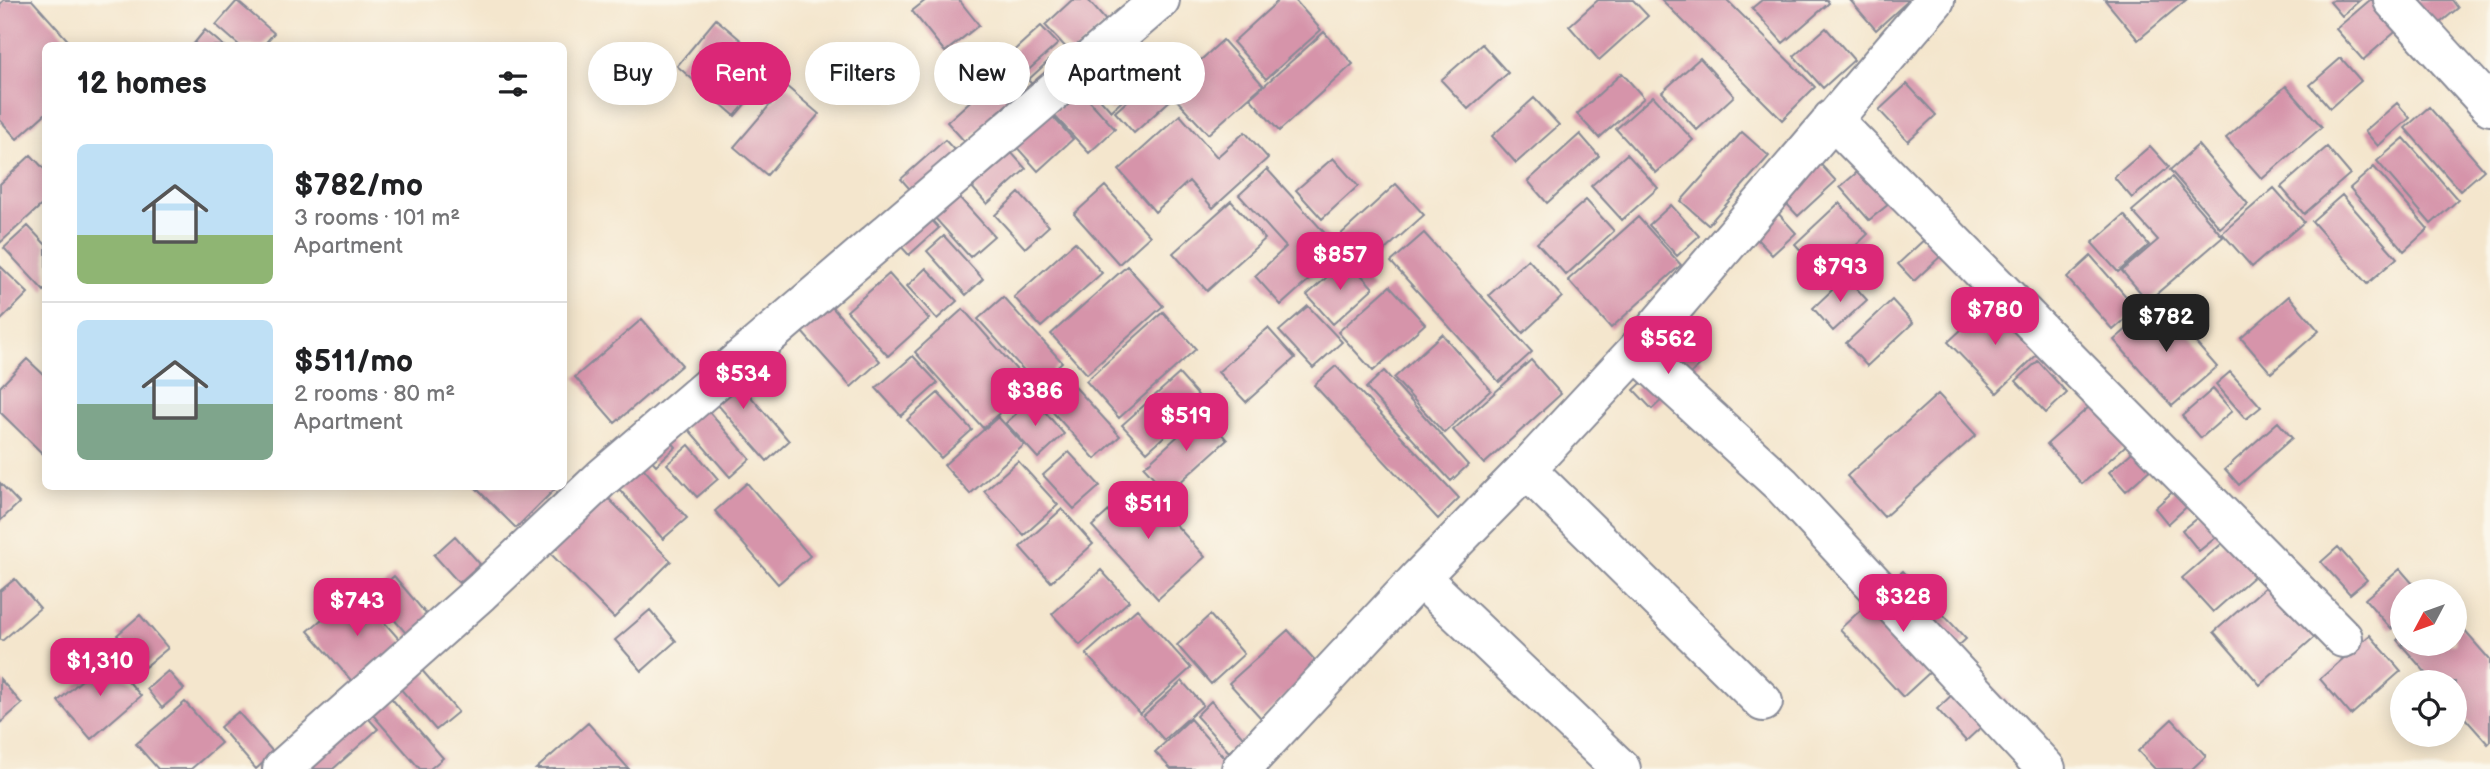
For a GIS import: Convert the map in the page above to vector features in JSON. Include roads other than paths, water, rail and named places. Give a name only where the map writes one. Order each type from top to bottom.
[{"type":"street","points":[[282,769],[480,593],[602,478],[1160,0]]},
{"type":"street","points":[[1241,769],[1636,351],[1935,0]]},
{"type":"street","points":[[2393,0],[2490,106]]},
{"type":"street","points":[[1832,119],[2343,638]]},
{"type":"street","points":[[1636,351],[1782,485],[2046,769]]},
{"type":"street","points":[[1526,469],[1763,702]]},
{"type":"street","points":[[1420,577],[1621,769]]}]
